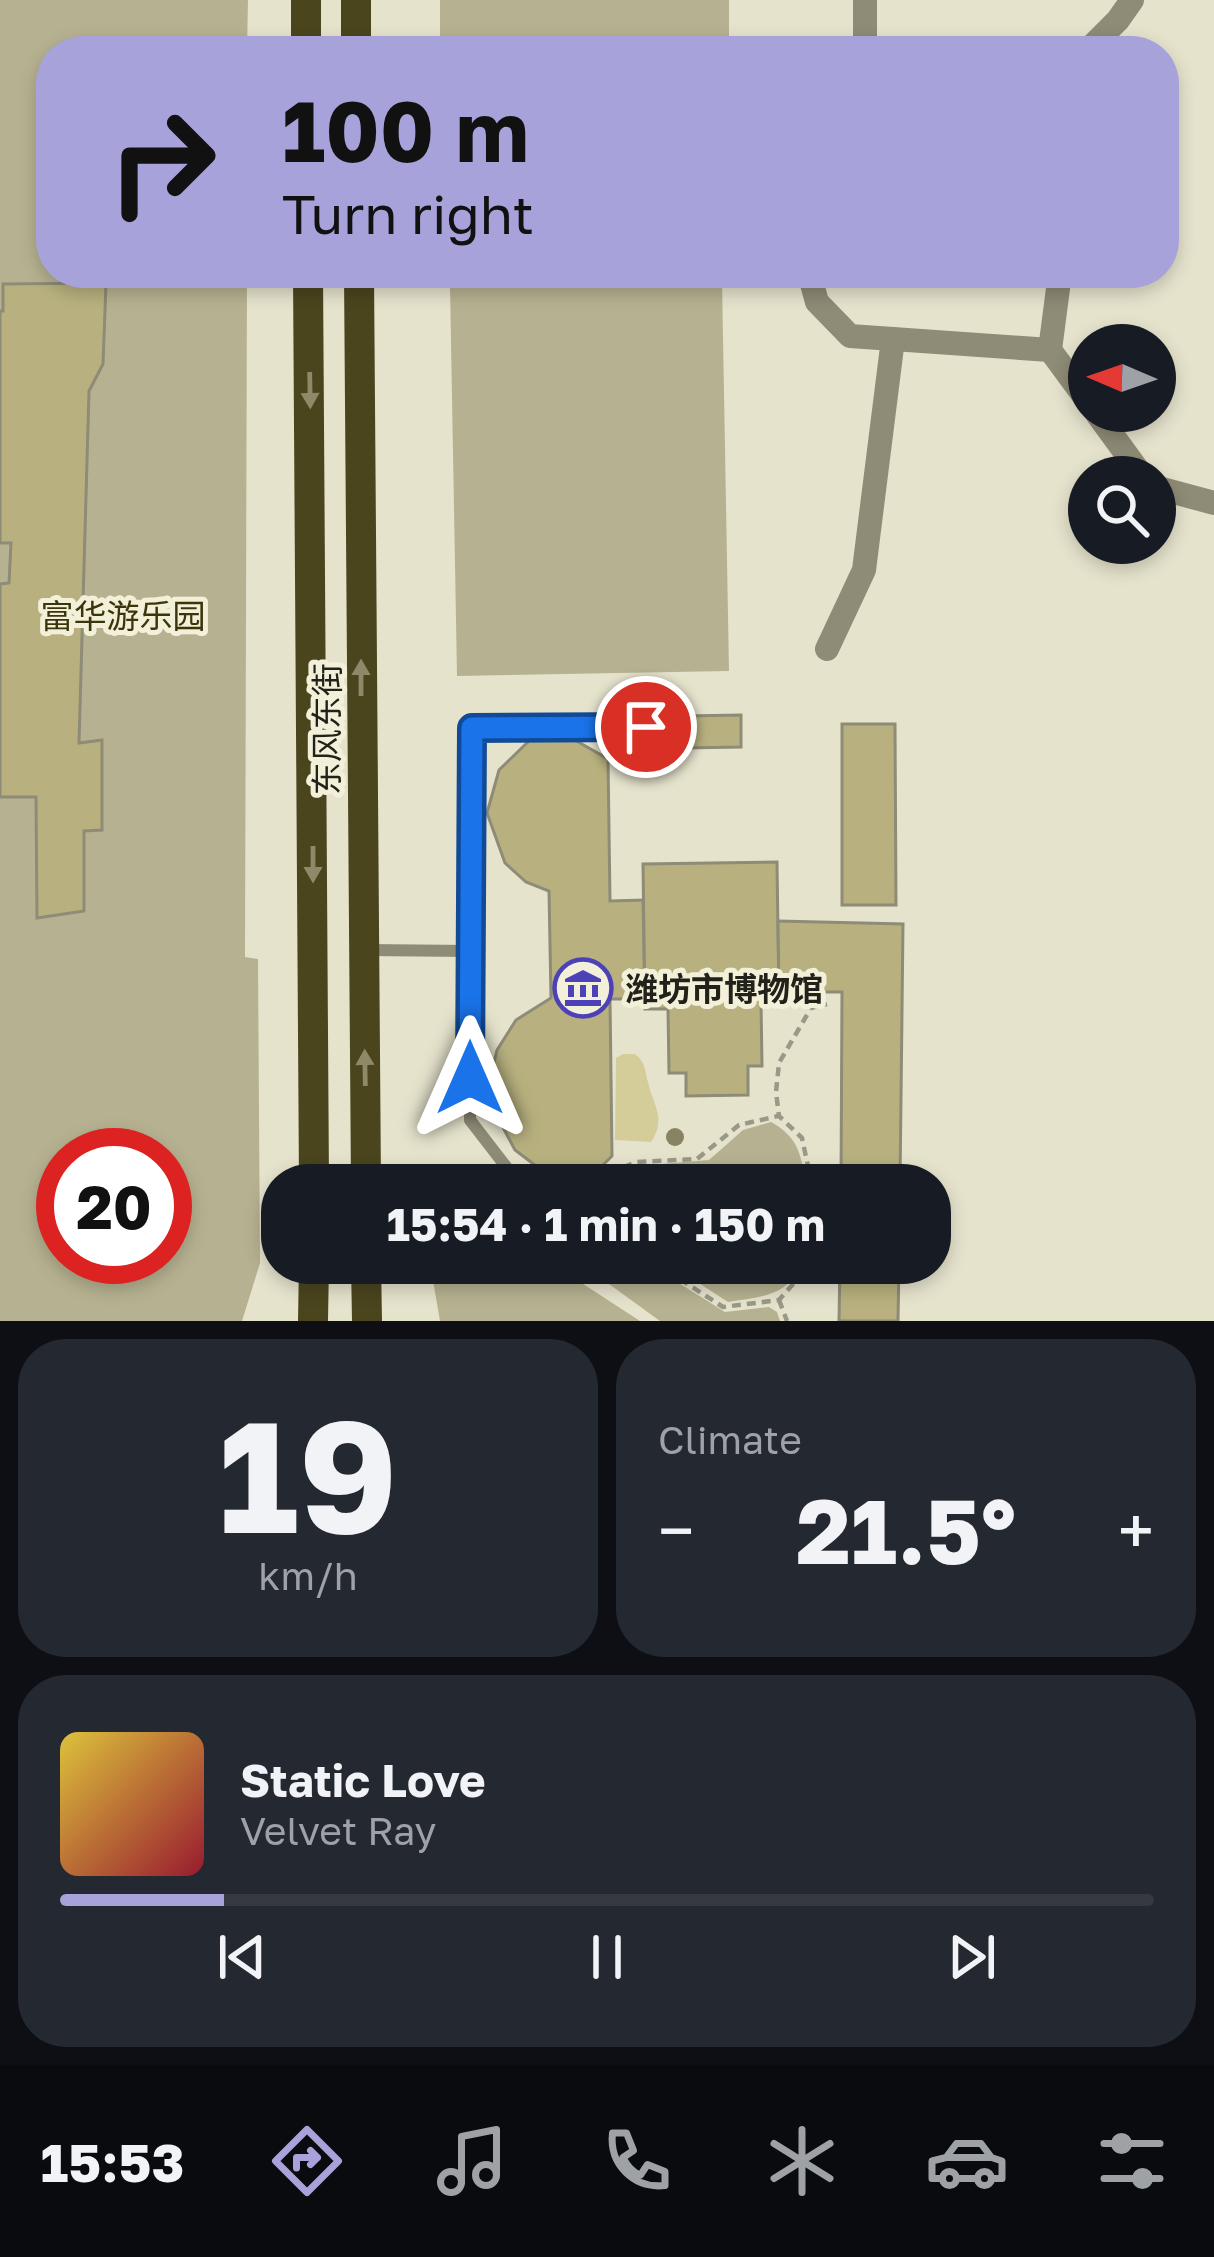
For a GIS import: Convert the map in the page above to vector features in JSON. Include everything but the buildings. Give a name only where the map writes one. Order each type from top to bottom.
[{"type":"main road","points":[[306,0],[306,36]]},
{"type":"main road","points":[[356,0],[356,36]]},
{"type":"main road","name":"东风东街","points":[[308,288],[314,1164]]},
{"type":"main road","name":"东风东街","points":[[358,288],[366,1164]]},
{"type":"main road","points":[[313,1321],[314,1284]]},
{"type":"main road","points":[[366,1284],[367,1321]]},
{"type":"street","points":[[866,0],[866,36]]},
{"type":"street","points":[[1102,36],[1132,0]]},
{"type":"street","points":[[813,288],[817,302],[850,336],[1050,350]]},
{"type":"street","points":[[1058,288],[1050,350],[1068,374]]},
{"type":"street","points":[[826,650],[864,570],[893,339]]},
{"type":"street","points":[[1176,492],[1214,502]]},
{"type":"lane","points":[[504,1164],[470,1120],[472,728],[646,727]]},
{"type":"lane","points":[[364,950],[470,951]]},
{"type":"path","points":[[808,1164],[802,1138],[778,1116],[779,1063],[811,1008],[827,1004]]},
{"type":"path","points":[[631,1164],[697,1159],[739,1125],[778,1116]]},
{"type":"path","points":[[687,1284],[723,1307],[779,1300],[793,1284]]},
{"type":"path","points":[[779,1300],[787,1321]]},
{"type":"green space","name":"富华游乐园","points":[[0,0],[248,0],[247,36],[36,36],[36,288],[247,288],[245,957],[258,959],[260,1263],[242,1321],[0,1321]]},
{"type":"green space","points":[[440,0],[729,0],[729,36],[440,36]]},
{"type":"green space","points":[[450,288],[722,288],[729,671],[457,676]]},
{"type":"green space","points":[[771,1122],[793,1141],[802,1164],[662,1164],[709,1160],[743,1130]]},
{"type":"green space","points":[[434,1284],[583,1284],[640,1321],[440,1321]]},
{"type":"green space","points":[[609,1284],[680,1284],[725,1312],[769,1307],[780,1321],[660,1321]]},
{"type":"green space","points":[[700,1284],[788,1284],[761,1296],[728,1302]]},
{"type":"shaded area","points":[[635,1054],[644,1066],[658,1119],[651,1142],[615,1140],[616,1058]]},
{"type":"place","name":"潍坊市博物馆","points":[[583,988]]},
{"type":"route","points":[[470,1078],[472,728],[646,727]]}]
